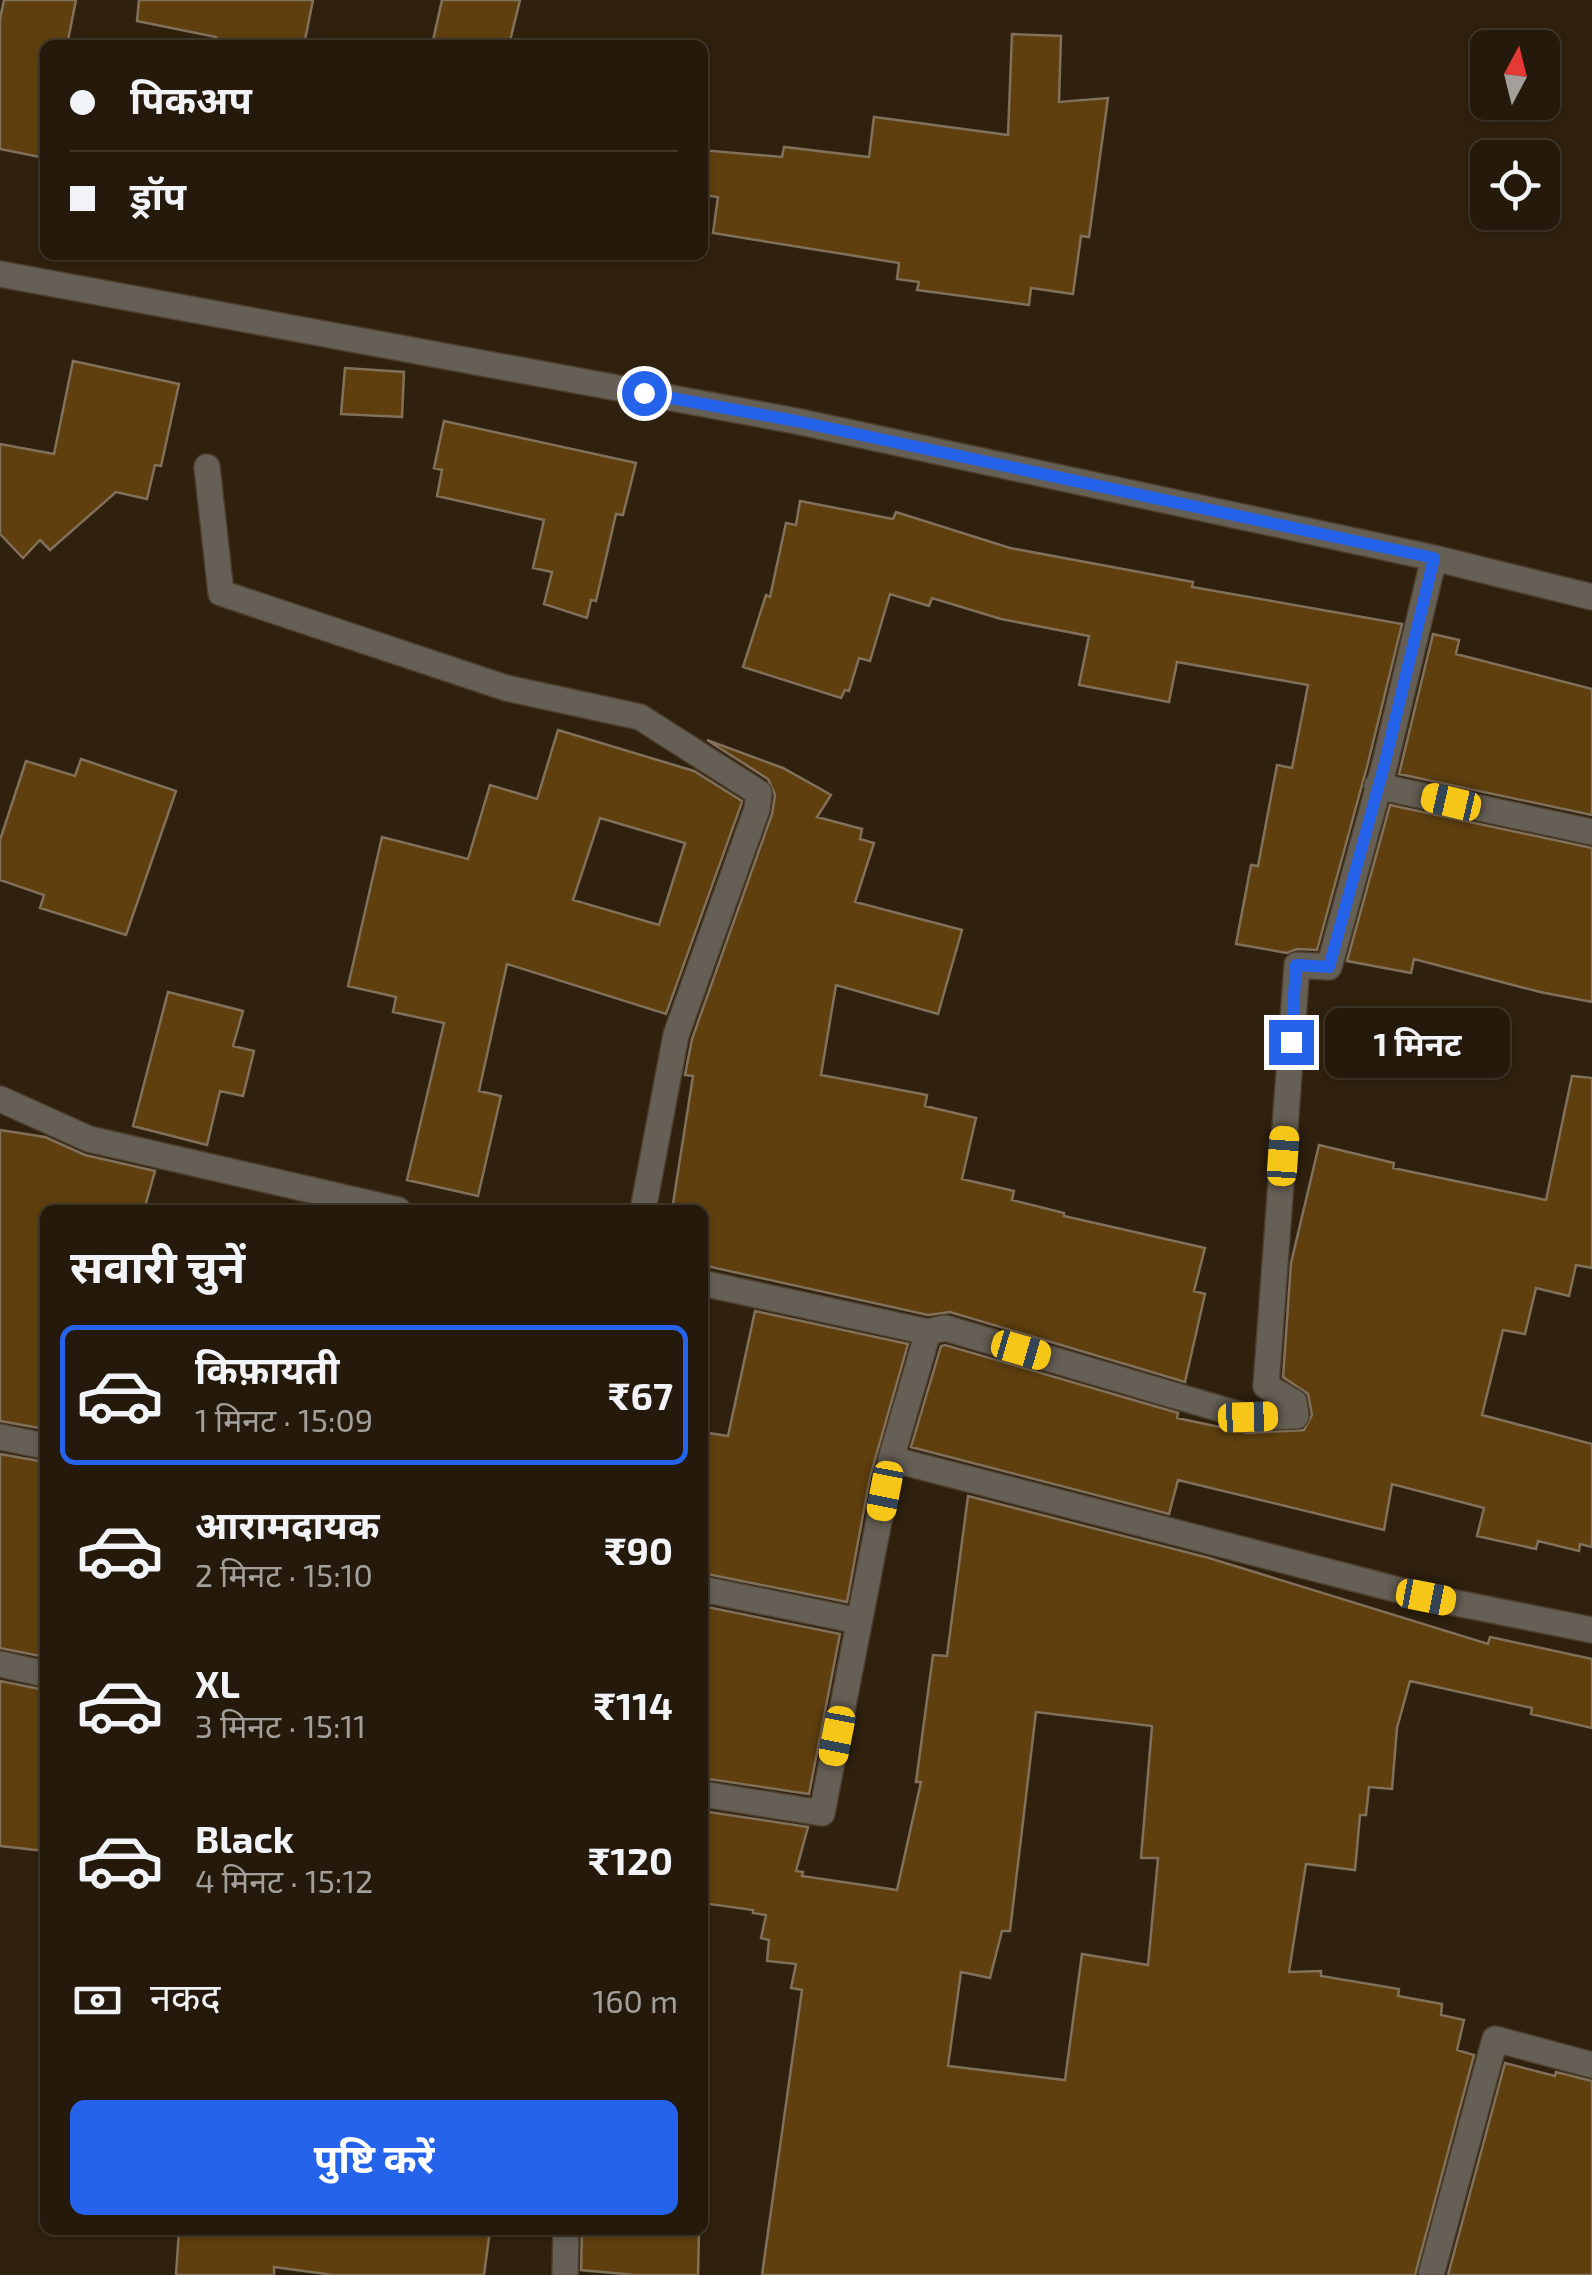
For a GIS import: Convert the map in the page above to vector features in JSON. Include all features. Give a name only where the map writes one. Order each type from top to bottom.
[{"type":"street","points":[[0,274],[796,421],[1434,558],[1592,597]]},
{"type":"street","points":[[207,467],[220,594],[506,688],[640,716],[758,792],[758,809],[676,1035],[644,1205]]},
{"type":"street","points":[[708,1284],[928,1332],[946,1328],[1248,1417],[1296,1416],[1294,1402],[1266,1386],[1296,965],[1329,967],[1384,766],[1434,558]]},
{"type":"street","points":[[1377,786],[1592,832]]},
{"type":"street","points":[[0,1099],[90,1139],[376,1205]]},
{"type":"street","points":[[708,1795],[822,1814],[891,1458],[928,1332]]},
{"type":"street","points":[[0,1436],[40,1445]]},
{"type":"street","points":[[891,1458],[1426,1597],[1592,1630]]},
{"type":"street","points":[[708,1590],[860,1621]]},
{"type":"street","points":[[0,1664],[40,1673]]},
{"type":"street","points":[[1431,2275],[1496,2039],[1592,2066]]},
{"type":"street","points":[[565,2275],[566,2235]]},
{"type":"building","points":[[4,0],[76,0],[68,40],[40,40],[40,157],[0,149],[0,19]]},
{"type":"building","points":[[139,0],[313,0],[305,40],[216,40],[216,37],[137,21]]},
{"type":"building","points":[[442,0],[520,0],[510,40],[433,40]]},
{"type":"building","points":[[1012,34],[1061,36],[1059,102],[1108,98],[1089,237],[1081,236],[1073,294],[1031,288],[1029,305],[917,290],[919,282],[897,279],[899,263],[713,233],[718,197],[708,196],[708,151],[782,157],[784,147],[869,157],[874,117],[1008,135]]},
{"type":"building","points":[[73,361],[179,384],[161,466],[155,465],[147,499],[116,492],[50,550],[40,540],[23,558],[0,534],[0,444],[54,454]]},
{"type":"building","points":[[345,368],[404,372],[402,417],[341,414]]},
{"type":"building","points":[[444,421],[636,463],[623,515],[616,514],[596,601],[591,600],[587,618],[544,604],[552,572],[533,568],[544,520],[437,496],[442,470],[434,468]]},
{"type":"building","points":[[800,501],[893,519],[896,512],[1010,548],[1193,582],[1192,587],[1402,624],[1317,950],[1287,953],[1236,944],[1251,865],[1258,866],[1277,765],[1292,768],[1308,685],[1177,662],[1169,702],[1079,685],[1089,636],[1001,619],[932,598],[929,606],[890,594],[870,661],[859,658],[849,691],[845,690],[841,698],[743,667],[766,595],[770,597],[786,523],[796,525]]},
{"type":"building","points":[[1433,634],[1459,640],[1456,654],[1592,689],[1592,815],[1399,774]]},
{"type":"building","points":[[558,730],[694,771],[742,801],[666,1014],[507,964],[479,1091],[501,1096],[478,1196],[407,1180],[444,1023],[393,1012],[396,997],[348,986],[382,837],[468,859],[490,785],[537,799]],"holes":[[[600,818],[685,843],[659,925],[573,900]]]},
{"type":"building","points":[[707,740],[783,768],[831,795],[817,817],[862,829],[860,839],[874,843],[855,902],[962,930],[938,1014],[836,985],[821,1075],[927,1095],[925,1106],[976,1118],[962,1179],[1014,1191],[1012,1200],[1064,1216],[1205,1248],[1194,1291],[1205,1294],[1185,1382],[950,1312],[928,1315],[708,1266],[708,1205],[673,1205],[693,1076],[685,1075],[692,1039],[772,814],[775,795],[768,779]]},
{"type":"building","points":[[81,759],[176,791],[126,935],[40,908],[44,895],[0,880],[0,840],[26,761],[75,776]]},
{"type":"building","points":[[1390,805],[1592,848],[1592,1002],[1414,959],[1411,973],[1347,961]]},
{"type":"building","points":[[168,992],[243,1011],[233,1046],[254,1051],[243,1096],[220,1091],[207,1145],[133,1126]]},
{"type":"building","points":[[1572,1076],[1592,1078],[1592,1268],[1576,1265],[1569,1296],[1536,1288],[1525,1334],[1503,1330],[1482,1415],[1592,1444],[1592,1547],[1580,1544],[1579,1551],[1538,1541],[1536,1549],[1477,1536],[1484,1508],[1392,1484],[1384,1530],[1178,1480],[1169,1514],[911,1447],[941,1346],[945,1345],[1178,1413],[1177,1418],[1248,1433],[1304,1430],[1312,1415],[1308,1394],[1283,1377],[1291,1263],[1319,1145],[1394,1163],[1393,1168],[1546,1200]]},
{"type":"building","points":[[0,1130],[45,1137],[85,1155],[155,1171],[145,1205],[40,1205],[40,1428],[0,1421]]},
{"type":"building","points":[[755,1311],[908,1344],[870,1477],[847,1602],[708,1574],[708,1433],[728,1436]]},
{"type":"building","points":[[0,1454],[40,1461],[40,1656],[0,1648]]},
{"type":"building","points":[[968,1496],[1209,1558],[1488,1644],[1490,1637],[1592,1659],[1592,1728],[1531,1714],[1532,1708],[1410,1681],[1397,1728],[1392,1789],[1369,1787],[1366,1815],[1360,1815],[1355,1870],[1306,1864],[1289,1972],[1321,1971],[1321,1976],[1399,1989],[1398,1996],[1442,2004],[1441,2015],[1464,2020],[1457,2050],[1474,2055],[1415,2275],[762,2275],[802,1990],[791,1988],[796,1964],[767,1961],[769,1940],[761,1938],[766,1915],[708,1904],[708,1812],[808,1827],[796,1871],[803,1872],[802,1876],[897,1890],[921,1782],[916,1782],[933,1655],[947,1656]],"holes":[[[1036,1712],[1152,1726],[1141,1858],[1158,1858],[1148,1965],[1082,1954],[1065,2080],[948,2066],[961,1972],[990,1978],[1002,1931],[1010,1931]]]},
{"type":"building","points":[[708,1607],[840,1634],[809,1794],[708,1779]]},
{"type":"building","points":[[0,1681],[40,1689],[40,1850],[0,1846]]},
{"type":"building","points":[[1505,2063],[1592,2081],[1592,2275],[1448,2275]]},
{"type":"building","points":[[179,2235],[489,2235],[484,2275],[333,2275],[274,2267],[274,2275],[176,2275]]},
{"type":"building","points":[[582,2235],[699,2235],[698,2275],[581,2270]]},
{"type":"route","points":[[644,393],[796,421],[1434,558],[1384,766],[1329,967],[1296,965],[1291,1042]]}]
